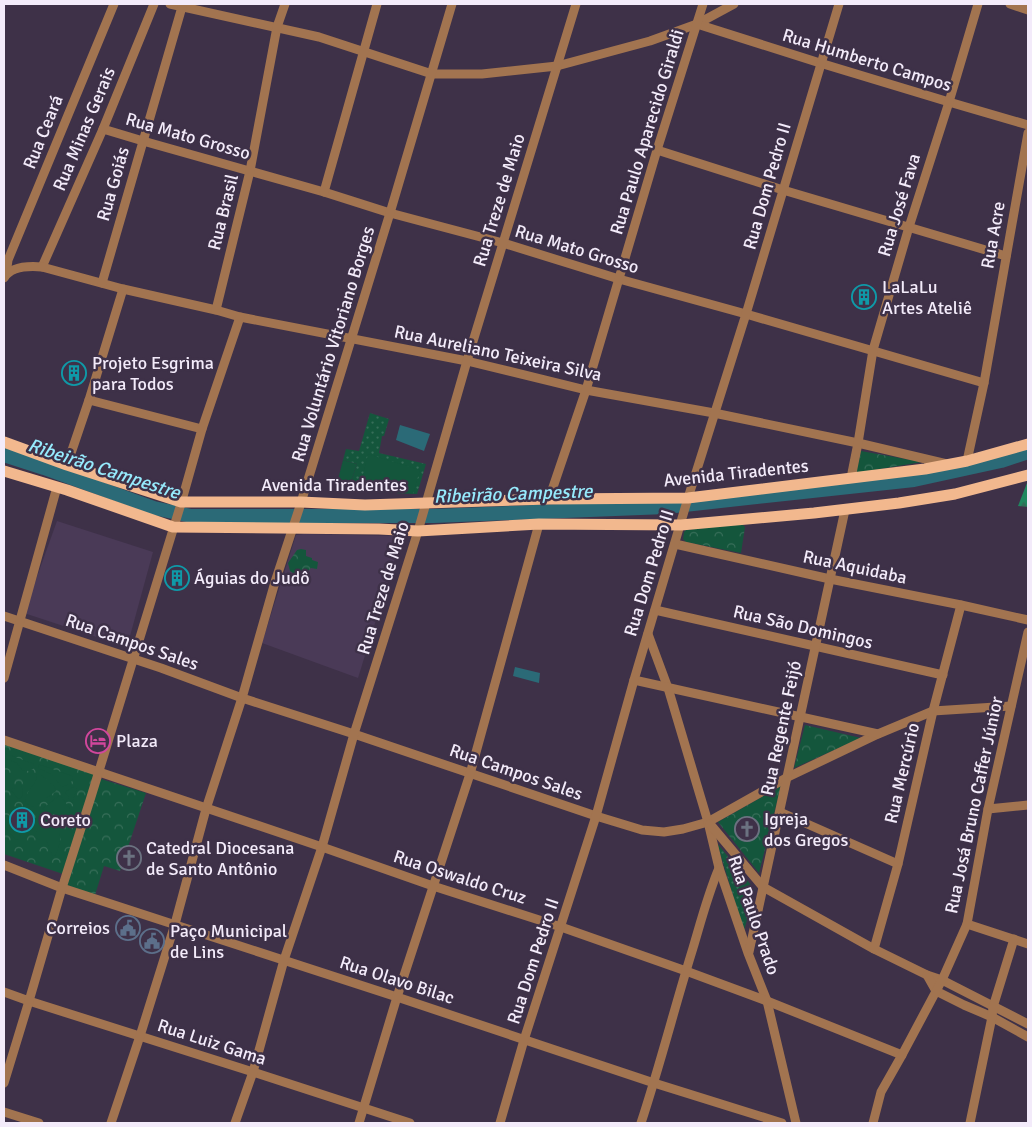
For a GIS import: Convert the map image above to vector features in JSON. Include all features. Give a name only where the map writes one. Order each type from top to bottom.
[{"type":"main road","name":"Avenida Tiradentes","points":[[4,442],[180,504],[300,506],[425,506],[549,499],[688,501],[925,469],[967,461],[1028,444]]},
{"type":"main road","points":[[4,471],[174,525],[293,525],[379,529],[682,521],[845,510],[899,504],[955,494],[1028,475]]},
{"type":"street","name":"Rua Ceará","points":[[5,276],[8,260],[114,4]]},
{"type":"street","name":"Rua Minas Gerais","points":[[42,266],[104,129],[154,4]]},
{"type":"street","points":[[170,4],[319,37],[432,74],[482,74],[557,66],[650,41],[697,24],[734,4]]},
{"type":"street","name":"Rua Brasil","points":[[216,310],[250,171],[276,27],[285,4]]},
{"type":"street","points":[[324,192],[377,4]]},
{"type":"street","name":"Rua Voluntário Vitoriano Borges","points":[[111,1123],[175,924],[206,809],[352,339],[452,4]]},
{"type":"street","name":"Rua Treze de Maio","points":[[235,1123],[253,1072],[284,960],[322,847],[354,734],[419,528],[466,361],[504,243],[576,4]]},
{"type":"street","name":"Rua Paulo Aparecido Giraldi","points":[[549,499],[586,390],[657,150],[703,4]]},
{"type":"street","name":"Rua Dom Pedro II","points":[[500,1123],[524,1040],[596,816],[648,633],[714,413],[746,314],[838,4]]},
{"type":"street","name":"Rua José Fava","points":[[851,478],[873,350],[978,4]]},
{"type":"street","points":[[1010,4],[1028,10]]},
{"type":"street","name":"Rua Goiás","points":[[102,284],[182,7]]},
{"type":"street","name":"Rua Humberto Campos","points":[[697,24],[1028,125]]},
{"type":"street","name":"Rua Mato Grosso","points":[[104,129],[984,383]]},
{"type":"street","name":"Rua Acre","points":[[967,461],[984,383],[1028,134]]},
{"type":"street","points":[[657,150],[783,190],[1006,256]]},
{"type":"street","points":[[5,276],[17,269],[29,266],[42,266]]},
{"type":"street","name":"Rua Aureliano Teixeira Silva","points":[[42,266],[102,284],[240,316],[466,361],[586,390],[714,413],[950,464]]},
{"type":"street","points":[[67,465],[123,289]]},
{"type":"street","points":[[4,1083],[202,429],[240,316]]},
{"type":"street","points":[[89,400],[202,429]]},
{"type":"street","points":[[4,678],[57,487]]},
{"type":"street","name":"Rua Regente Feijó","points":[[748,953],[845,510]]},
{"type":"street","points":[[359,1123],[397,997],[470,774],[538,524]]},
{"type":"street","name":"Rua Aquidaba","points":[[675,544],[830,579],[1028,620]]},
{"type":"street","name":"Rua Mercúrio","points":[[874,949],[898,864],[933,711],[961,605]]},
{"type":"street","name":"Rua São Domingos","points":[[655,610],[943,675]]},
{"type":"street","name":"Rua Campos Sales","points":[[4,616],[161,668],[242,698],[596,816],[642,830],[664,832],[708,822],[788,777],[878,734],[933,711],[1011,706]]},
{"type":"street","name":"Rua Josá Bruno Caffer Júnior","points":[[873,1123],[881,1092],[942,980],[967,924],[988,809],[1028,632]]},
{"type":"street","name":"Rua Paulo Prado","points":[[648,633],[668,688],[708,822],[719,868],[748,953],[767,1001],[796,1123]]},
{"type":"street","points":[[634,680],[878,734]]},
{"type":"street","name":"Rua Oswaldo Cruz","points":[[4,740],[433,886],[561,927],[767,1001],[902,1055]]},
{"type":"street","points":[[988,809],[1028,805]]},
{"type":"street","points":[[780,812],[898,864]]},
{"type":"street","points":[[708,822],[763,888],[874,949],[927,975],[942,980],[1028,1024]]},
{"type":"street","name":"Rua Olavo Bilac","points":[[4,865],[62,888],[654,1083],[782,1123]]},
{"type":"street","points":[[641,1123],[710,890],[719,868]]},
{"type":"street","points":[[967,924],[1028,944]]},
{"type":"street","points":[[970,1123],[993,1007],[1014,940]]},
{"type":"street","points":[[927,975],[936,991],[992,1017],[1028,1037]]},
{"type":"street","name":"Rua Luiz Gama","points":[[4,992],[410,1123]]},
{"type":"street","points":[[4,1112],[39,1123]]},
{"type":"shaded area","points":[[400,425],[430,434],[424,451],[396,440]]},
{"type":"shaded area","points":[[57,521],[153,552],[127,647],[24,613]]},
{"type":"shaded area","points":[[296,535],[402,536],[358,678],[262,643]]},
{"type":"shaded area","points":[[515,667],[540,673],[539,683],[513,676]]},
{"type":"green space","points":[[370,413],[389,419],[384,436],[382,436],[379,453],[426,464],[417,494],[348,491],[357,464],[343,460],[346,449],[359,451]]},
{"type":"green space","points":[[861,451],[922,462],[856,473]]},
{"type":"green space","points":[[368,454],[420,470],[413,494],[361,484]]},
{"type":"green space","points":[[343,460],[357,464],[348,491],[336,487]]},
{"type":"green space","points":[[1027,483],[1028,507],[1018,506]]},
{"type":"green space","points":[[742,524],[745,527],[741,553],[686,542],[683,539],[686,530]]},
{"type":"green space","points":[[297,550],[306,550],[306,556],[318,562],[317,569],[311,568],[304,575],[296,575],[290,571],[288,563]]},
{"type":"green space","points":[[805,725],[861,738],[794,768]]},
{"type":"green space","points":[[4,743],[96,773],[63,874],[4,854]]},
{"type":"green space","points":[[4,753],[34,764],[33,769],[29,771],[22,770],[17,763],[4,758]]},
{"type":"green space","points":[[38,764],[72,776],[73,779],[65,786],[61,786],[52,775],[39,768]]},
{"type":"green space","points":[[39,773],[54,786],[56,791],[34,807],[29,805],[25,799]]},
{"type":"green space","points":[[101,779],[146,793],[120,871],[104,866],[95,895],[64,884]]},
{"type":"green space","points":[[19,784],[23,793],[19,799],[11,791]]},
{"type":"green space","points":[[75,786],[77,788],[72,803],[65,792]]},
{"type":"green space","points":[[781,786],[759,873],[718,822]]},
{"type":"green space","points":[[60,795],[70,809],[67,819],[64,820],[42,809]]},
{"type":"green space","points":[[10,822],[14,830],[19,833],[21,838],[19,840],[15,839],[4,826]]},
{"type":"green space","points":[[41,823],[49,828],[57,829],[59,832],[60,842],[55,856],[52,855],[46,840],[34,837]]},
{"type":"green space","points":[[717,843],[755,890],[744,931]]},
{"type":"waterway","name":"Ribeirão Campestre","points":[[4,455],[154,508],[191,516],[434,516],[666,507],[914,480],[1001,461],[1028,452]]},
{"type":"place","name":"LaLaLu Artes Ateliê","points":[[864,297]]},
{"type":"place","name":"Projeto Esgrima para Todos","points":[[74,373]]},
{"type":"place","name":"Águias do Judô","points":[[177,578]]},
{"type":"place","name":"Plaza","points":[[98,741]]},
{"type":"place","name":"Coreto","points":[[22,820]]},
{"type":"place","name":"Igreja dos Gregos","points":[[747,829]]},
{"type":"place","name":"Catedral Diocesana de Santo Antônio","points":[[129,858]]},
{"type":"place","name":"Correios","points":[[128,928]]},
{"type":"place","name":"Paço Municipal de Lins","points":[[152,941]]}]
